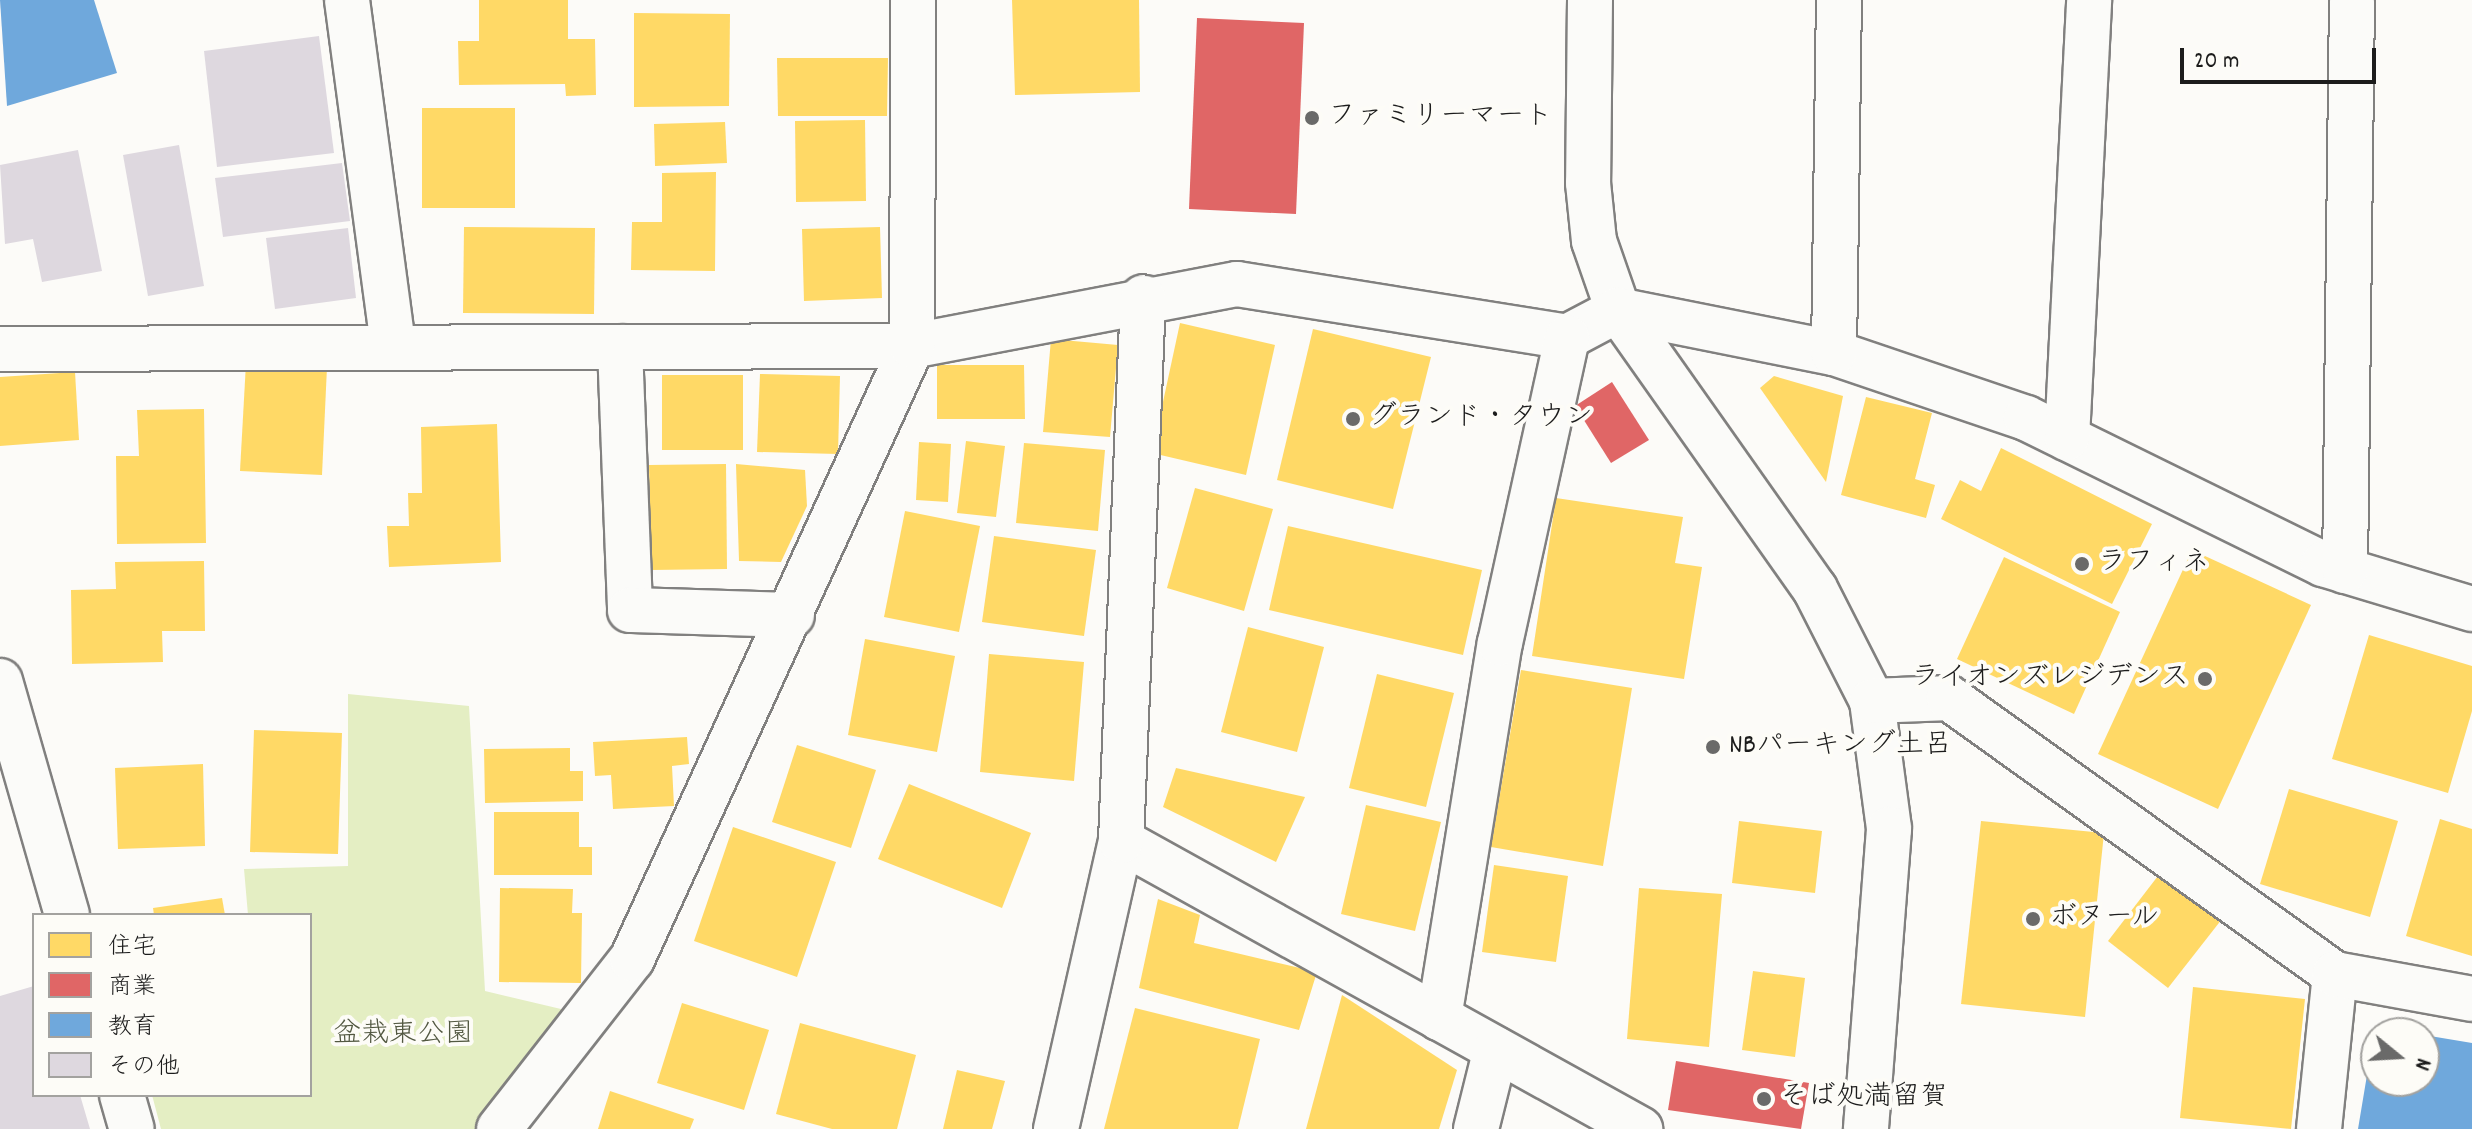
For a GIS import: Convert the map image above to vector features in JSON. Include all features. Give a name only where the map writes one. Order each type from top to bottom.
[{"type":"street","points":[[347,0],[393,345]]},
{"type":"street","points":[[499,1129],[632,959],[792,615],[912,346],[913,0]]},
{"type":"street","points":[[1590,0],[1588,183],[1594,241],[1618,310],[1815,589],[1872,701],[1889,829],[1866,1129]]},
{"type":"street","points":[[1834,353],[1839,0]]},
{"type":"street","points":[[2067,438],[2089,0]]},
{"type":"street","points":[[2345,571],[2352,1]]},
{"type":"street","points":[[0,349],[393,345],[912,346],[1143,297],[1237,284],[1567,337],[1618,310],[1834,353],[2067,438],[2345,571],[2472,609]]},
{"type":"street","points":[[1056,1129],[1121,841],[1143,297]]},
{"type":"street","points":[[1439,1018],[1500,643],[1567,337]]},
{"type":"street","points":[[620,347],[630,610],[792,615]]},
{"type":"street","points":[[0,681],[66,913]]},
{"type":"street","points":[[1872,701],[1949,698],[2335,974],[2472,999]]},
{"type":"street","points":[[1121,841],[1640,1129]]},
{"type":"street","points":[[2319,1129],[2335,974]]},
{"type":"street","points":[[1476,1129],[1496,1049]]},
{"type":"street","points":[[123,1097],[132,1129]]},
{"type":"green space","name":"盆栽東公園","points":[[348,694],[469,706],[485,991],[561,1009],[556,1038],[476,1129],[161,1129],[153,1097],[312,1097],[312,913],[248,913],[244,869],[348,866]]},
{"type":"building: 住宅","points":[[479,0],[568,0],[568,39],[595,39],[596,95],[566,96],[565,84],[459,85],[458,41],[479,41]]},
{"type":"building: 住宅","points":[[1012,0],[1139,0],[1140,92],[1015,95]]},
{"type":"building: 住宅","points":[[634,13],[730,14],[729,106],[634,107]]},
{"type":"building: 住宅","points":[[777,58],[888,58],[887,116],[778,116]]},
{"type":"building: 住宅","points":[[422,108],[515,108],[515,208],[422,208]]},
{"type":"building: 住宅","points":[[865,120],[866,201],[796,202],[795,121]]},
{"type":"building: 住宅","points":[[725,122],[727,163],[655,166],[654,124]]},
{"type":"building: 住宅","points":[[716,172],[715,271],[631,270],[632,222],[662,222],[662,173]]},
{"type":"building: 住宅","points":[[464,227],[595,228],[594,314],[463,313]]},
{"type":"building: 住宅","points":[[880,227],[882,298],[804,301],[802,229]]},
{"type":"building: 住宅","points":[[1180,323],[1275,345],[1246,475],[1152,453]]},
{"type":"building: 住宅","name":"グランド・タウン","points":[[1313,329],[1431,357],[1393,509],[1277,480]]},
{"type":"building: 住宅","points":[[1051,339],[1118,345],[1110,437],[1043,432]]},
{"type":"building: 住宅","points":[[246,363],[327,367],[322,475],[240,471]]},
{"type":"building: 住宅","points":[[937,365],[1024,365],[1025,419],[937,419]]},
{"type":"building: 住宅","points":[[75,372],[79,440],[0,446],[0,377]]},
{"type":"building: 住宅","points":[[760,374],[840,376],[838,454],[757,452]]},
{"type":"building: 住宅","points":[[662,375],[743,375],[743,450],[662,450]]},
{"type":"building: 住宅","points":[[1774,376],[1843,396],[1826,482],[1760,388]]},
{"type":"building: 住宅","points":[[1866,397],[1932,413],[1915,479],[1935,485],[1926,518],[1841,495]]},
{"type":"building: 住宅","points":[[204,409],[206,543],[117,544],[116,456],[139,456],[137,410]]},
{"type":"building: 住宅","points":[[497,424],[501,562],[389,567],[387,526],[409,526],[408,493],[422,493],[421,427]]},
{"type":"building: 住宅","points":[[966,441],[1005,446],[996,517],[957,513]]},
{"type":"building: 住宅","points":[[919,442],[951,444],[948,502],[916,500]]},
{"type":"building: 住宅","points":[[1024,443],[1105,450],[1098,531],[1016,523]]},
{"type":"building: 住宅","name":"ラフィネ","points":[[2001,448],[2152,524],[2112,604],[1941,519],[1960,480],[1981,491]]},
{"type":"building: 住宅","points":[[726,464],[727,569],[651,570],[649,465]]},
{"type":"building: 住宅","points":[[736,464],[805,470],[807,506],[781,562],[739,561]]},
{"type":"building: 住宅","points":[[1195,488],[1273,509],[1244,611],[1167,588]]},
{"type":"building: 住宅","points":[[1556,498],[1683,517],[1675,563],[1702,567],[1684,679],[1532,656]]},
{"type":"building: 住宅","points":[[905,511],[980,526],[959,632],[884,617]]},
{"type":"building: 住宅","points":[[1288,526],[1482,570],[1463,655],[1269,610]]},
{"type":"building: 住宅","points":[[994,536],[1096,550],[1084,636],[982,622]]},
{"type":"building: 住宅","name":"ライオンズレジデンス","points":[[2192,550],[2311,605],[2218,809],[2098,754]]},
{"type":"building: 住宅","points":[[2004,557],[2120,612],[2074,714],[1957,659]]},
{"type":"building: 住宅","points":[[204,561],[205,631],[162,631],[163,662],[72,664],[71,590],[116,589],[115,562]]},
{"type":"building: 住宅","points":[[1248,627],[1324,647],[1297,752],[1221,732]]},
{"type":"building: 住宅","points":[[2369,635],[2472,666],[2472,711],[2448,793],[2332,759]]},
{"type":"building: 住宅","points":[[865,639],[955,656],[937,752],[848,735]]},
{"type":"building: 住宅","points":[[989,654],[1084,662],[1074,781],[980,772]]},
{"type":"building: 住宅","points":[[1521,670],[1632,688],[1603,866],[1491,847]]},
{"type":"building: 住宅","points":[[1377,674],[1454,693],[1426,807],[1349,788]]},
{"type":"building: 住宅","points":[[254,730],[342,733],[338,854],[250,852]]},
{"type":"building: 住宅","points":[[687,737],[689,764],[672,766],[674,806],[613,809],[611,775],[595,776],[593,742]]},
{"type":"building: 住宅","points":[[797,745],[876,770],[851,848],[772,822]]},
{"type":"building: 住宅","points":[[570,748],[570,771],[583,771],[583,801],[485,803],[484,749]]},
{"type":"building: 住宅","points":[[203,764],[205,846],[118,849],[115,768]]},
{"type":"building: 住宅","points":[[1176,768],[1305,797],[1276,862],[1163,807]]},
{"type":"building: 住宅","points":[[909,784],[1031,833],[1002,908],[878,859]]},
{"type":"building: 住宅","points":[[2289,789],[2398,821],[2370,917],[2260,884]]},
{"type":"building: 住宅","points":[[1366,805],[1441,822],[1415,931],[1341,914]]},
{"type":"building: 住宅","points":[[494,812],[579,812],[579,847],[592,847],[592,875],[494,875]]},
{"type":"building: 住宅","points":[[2440,819],[2472,829],[2472,956],[2406,936]]},
{"type":"building: 住宅","points":[[1739,821],[1822,831],[1815,893],[1732,883]]},
{"type":"building: 住宅","name":"ボヌール","points":[[1981,821],[2104,833],[2085,1017],[1961,1004]]},
{"type":"building: 住宅","points":[[733,827],[836,862],[797,977],[694,941]]},
{"type":"building: 住宅","points":[[1494,865],[1568,876],[1556,962],[1482,952]]},
{"type":"building: 住宅","points":[[2161,872],[2222,919],[2168,988],[2108,941]]},
{"type":"building: 住宅","points":[[500,888],[573,889],[572,913],[582,913],[581,983],[499,982]]},
{"type":"building: 住宅","points":[[1639,888],[1722,894],[1709,1047],[1627,1039]]},
{"type":"building: 住宅","points":[[222,898],[225,913],[154,913],[153,908]]},
{"type":"building: 住宅","points":[[1158,899],[1200,915],[1194,943],[1317,972],[1299,1030],[1139,988]]},
{"type":"building: 住宅","points":[[1753,971],[1805,978],[1795,1057],[1742,1050]]},
{"type":"building: 住宅","points":[[2193,987],[2305,999],[2291,1129],[2180,1118]]},
{"type":"building: 住宅","points":[[1342,995],[1457,1070],[1439,1129],[1306,1129]]},
{"type":"building: 住宅","points":[[682,1003],[769,1030],[744,1110],[657,1083]]},
{"type":"building: 住宅","points":[[1135,1008],[1260,1039],[1238,1129],[1104,1129]]},
{"type":"building: 住宅","points":[[800,1023],[916,1055],[897,1129],[832,1129],[776,1114]]},
{"type":"building: 住宅","points":[[957,1070],[1005,1081],[992,1129],[943,1129]]},
{"type":"building: 住宅","points":[[610,1091],[694,1119],[690,1129],[598,1129]]},
{"type":"building: 商業","points":[[1197,18],[1304,23],[1296,214],[1189,209]]},
{"type":"building: 商業","points":[[1612,382],[1649,440],[1611,463],[1575,406]]},
{"type":"building: 商業","points":[[1676,1061],[1809,1083],[1801,1129],[1668,1110]]},
{"type":"building: 教育","points":[[0,0],[94,0],[117,73],[7,106]]},
{"type":"building: 教育","points":[[2440,1038],[2472,1043],[2472,1129],[2358,1129],[2363,1097],[2440,1097]]},
{"type":"building: その他","points":[[319,36],[334,153],[217,167],[204,51]]},
{"type":"building: その他","points":[[179,145],[204,286],[148,296],[123,155]]},
{"type":"building: その他","points":[[78,150],[102,271],[42,282],[33,239],[5,244],[0,165]]},
{"type":"building: その他","points":[[342,163],[350,221],[223,237],[215,178]]},
{"type":"building: その他","points":[[348,228],[356,298],[275,309],[266,238]]},
{"type":"building: その他","points":[[32,987],[32,1097],[81,1097],[90,1129],[0,1129],[0,996]]},
{"type":"place","name":"ファミリーマート","points":[[1312,118]]},
{"type":"place","name":"グランド・タウン","points":[[1353,419]]},
{"type":"place","name":"ラフィネ","points":[[2082,564]]},
{"type":"place","name":"ライオンズレジデンス","points":[[2205,679]]},
{"type":"place","name":"NBパーキング土呂","points":[[1713,747]]},
{"type":"place","name":"ボヌール","points":[[2033,919]]},
{"type":"place","name":"そば処満留賀","points":[[1764,1099]]}]
